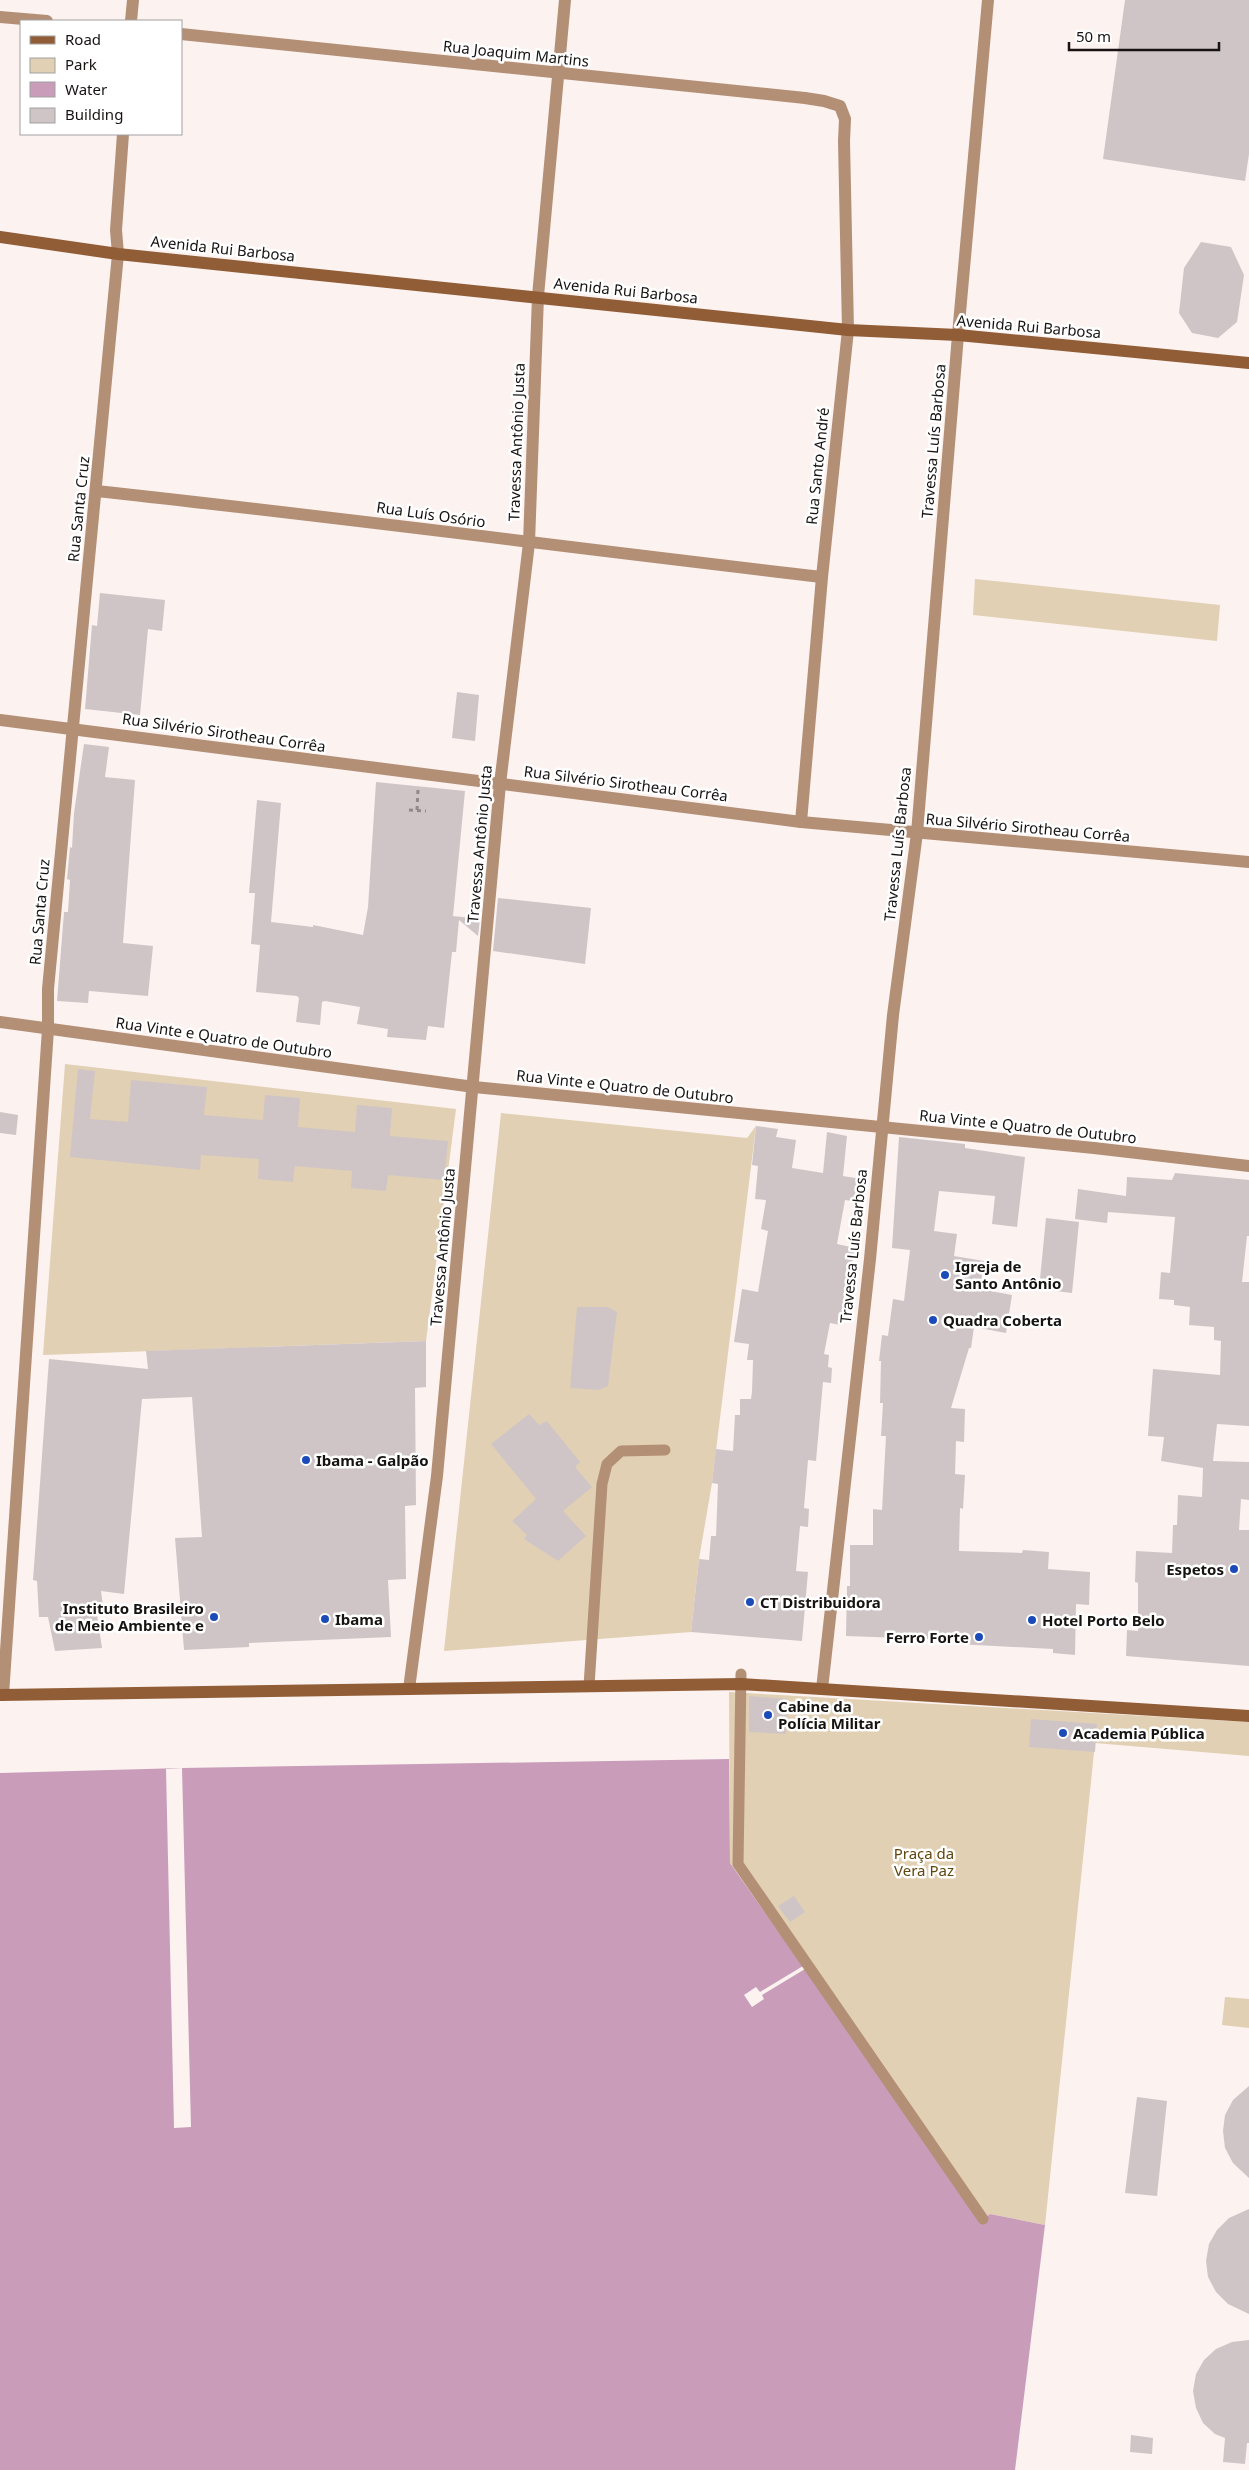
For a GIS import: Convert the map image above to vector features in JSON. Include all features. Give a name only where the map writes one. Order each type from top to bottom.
[{"type":"main road","name":"Avenida Rui Barbosa","points":[[0,237],[118,254],[538,296],[848,330],[958,336],[1249,363]]},
{"type":"main road","points":[[1,1695],[589,1686],[741,1679],[822,1689],[1249,1716]]},
{"type":"street","points":[[131,20],[133,0]]},
{"type":"street","name":"Travessa Antônio Justa","points":[[409,1689],[437,1476],[474,1087],[500,784],[529,543],[538,296],[565,0]]},
{"type":"street","name":"Travessa Luís Barbosa","points":[[822,1689],[870,1259],[881,1127],[917,833],[988,0]]},
{"type":"street","points":[[0,17],[35,20]]},
{"type":"street","name":"Rua Joaquim Martins","points":[[182,34],[824,101],[840,106],[844,112]]},
{"type":"street","name":"Rua Santo André","points":[[801,822],[822,577],[848,330],[844,112]]},
{"type":"street","name":"Rua Santa Cruz","points":[[1,1695],[48,1029],[48,989],[118,254],[116,230],[123,135]]},
{"type":"street","name":"Rua Luís Osório","points":[[96,491],[340,518],[529,543],[822,577]]},
{"type":"street","name":"Rua Silvério Sirotheau Corrêa","points":[[0,720],[801,822],[1249,862]]},
{"type":"street","name":"Rua Vinte e Quatro de Outubro","points":[[0,1022],[474,1087],[1249,1166]]},
{"type":"lane","points":[[589,1686],[602,1484],[608,1464],[621,1451],[665,1450]]},
{"type":"lane","points":[[741,1679],[738,1864],[983,2219]]},
{"type":"path","points":[[416,810],[419,786]]},
{"type":"path","points":[[409,810],[426,811]]},
{"type":"green space","points":[[975,579],[1220,605],[1217,641],[973,615]]},
{"type":"green space","points":[[65,1064],[456,1109],[426,1341],[43,1355]]},
{"type":"green space","points":[[501,1113],[747,1138],[756,1126],[712,1483],[699,1559],[691,1632],[444,1651]]},
{"type":"green space","name":"Praça da Vera Paz","points":[[729,1692],[1249,1722],[1249,1756],[1095,1743],[1045,2225],[990,2214],[982,2220],[730,1863]]},
{"type":"green space","points":[[1225,1997],[1249,1999],[1249,2028],[1222,2025]]},
{"type":"water","points":[[729,1759],[730,1863],[982,2220],[990,2214],[1045,2225],[1015,2470],[0,2470],[0,1773],[182,1768]]},
{"type":"pier","points":[[182,1768],[191,2127],[174,2128],[166,1769]]},
{"type":"pier","points":[[803,1966],[805,1969],[762,1995],[764,1999],[752,2007],[744,1995],[756,1987],[760,1992]]},
{"type":"building","points":[[1125,0],[1249,0],[1249,154],[1245,181],[1103,159]]},
{"type":"building","points":[[1201,242],[1231,247],[1244,275],[1237,322],[1218,338],[1192,333],[1179,313],[1184,268]]},
{"type":"building","points":[[100,593],[165,600],[162,631],[148,629],[140,715],[85,709],[92,625],[97,626]]},
{"type":"building","points":[[457,692],[479,695],[475,741],[452,738]]},
{"type":"building","points":[[84,744],[109,747],[105,777],[135,780],[123,943],[153,946],[148,996],[89,991],[88,1003],[57,1001],[64,912],[68,912],[70,880],[67,879],[70,847],[72,848],[74,813]]},
{"type":"building","points":[[376,782],[465,791],[453,916],[480,919],[478,936],[459,920],[456,952],[452,952],[444,1028],[428,1026],[426,1040],[387,1037],[388,1029],[357,1024],[360,1007],[325,1001],[322,1002],[320,1025],[296,1022],[299,998],[297,996],[256,992],[260,945],[251,944],[255,893],[249,893],[257,800],[281,803],[271,922],[313,927],[313,925],[363,935],[368,907]]},
{"type":"building","points":[[498,898],[591,908],[585,964],[493,951]]},
{"type":"building","points":[[78,1069],[95,1071],[90,1119],[128,1122],[131,1080],[207,1087],[204,1115],[263,1120],[265,1095],[300,1098],[298,1127],[355,1132],[357,1105],[392,1108],[390,1136],[448,1141],[444,1180],[388,1175],[386,1191],[351,1188],[352,1171],[295,1166],[293,1182],[258,1179],[259,1159],[201,1155],[200,1170],[70,1157]]},
{"type":"building","points":[[0,1112],[18,1115],[16,1135],[0,1133]]},
{"type":"building","points":[[756,1126],[778,1129],[776,1137],[796,1140],[792,1168],[823,1173],[827,1132],[847,1136],[843,1176],[861,1179],[858,1202],[845,1200],[837,1244],[855,1248],[840,1325],[830,1323],[824,1354],[829,1355],[828,1367],[832,1368],[831,1383],[823,1382],[816,1461],[808,1460],[804,1508],[809,1509],[808,1527],[800,1526],[796,1571],[808,1572],[802,1641],[691,1632],[699,1559],[709,1560],[711,1536],[716,1536],[718,1484],[712,1483],[716,1449],[733,1451],[735,1415],[740,1415],[740,1399],[751,1399],[752,1392],[753,1360],[747,1360],[749,1344],[734,1342],[742,1289],[758,1292],[768,1231],[761,1229],[766,1200],[755,1199],[758,1166],[752,1165]]},
{"type":"building","points":[[899,1137],[965,1144],[965,1148],[1025,1157],[1017,1227],[992,1224],[995,1196],[939,1191],[934,1231],[957,1234],[954,1256],[984,1261],[980,1289],[1012,1295],[1006,1333],[974,1327],[971,1348],[969,1348],[951,1408],[965,1409],[964,1442],[956,1441],[955,1474],[965,1475],[963,1509],[960,1508],[959,1551],[1022,1553],[1023,1550],[1049,1552],[1048,1569],[1090,1572],[1089,1605],[1076,1604],[1075,1655],[1053,1653],[1053,1649],[957,1644],[957,1640],[846,1636],[847,1586],[850,1586],[850,1545],[873,1545],[873,1509],[882,1510],[886,1436],[881,1436],[883,1403],[880,1403],[881,1361],[879,1361],[882,1335],[888,1336],[893,1299],[904,1301],[910,1250],[892,1248]]},
{"type":"building","points":[[1175,1173],[1249,1180],[1249,1236],[1247,1236],[1242,1282],[1249,1282],[1249,1426],[1217,1424],[1213,1461],[1249,1462],[1249,1500],[1241,1499],[1239,1530],[1249,1530],[1249,1666],[1126,1656],[1127,1630],[1138,1631],[1138,1583],[1135,1582],[1136,1551],[1172,1553],[1173,1525],[1177,1525],[1178,1495],[1202,1497],[1203,1468],[1161,1461],[1164,1437],[1148,1436],[1153,1369],[1220,1375],[1221,1341],[1214,1340],[1214,1327],[1189,1325],[1190,1307],[1174,1305],[1174,1300],[1159,1299],[1161,1272],[1170,1273],[1175,1217],[1108,1212],[1107,1223],[1075,1219],[1078,1189],[1126,1196],[1127,1177],[1172,1180]]},
{"type":"building","points":[[1046,1218],[1079,1222],[1072,1293],[1039,1289]]},
{"type":"building","points":[[577,1307],[608,1307],[617,1312],[608,1386],[599,1390],[570,1388]]},
{"type":"building","points":[[426,1341],[426,1387],[415,1388],[416,1505],[405,1506],[406,1579],[388,1580],[391,1637],[249,1643],[249,1647],[184,1650],[175,1538],[202,1537],[192,1397],[142,1399],[124,1594],[101,1591],[104,1614],[97,1615],[102,1648],[55,1651],[48,1617],[39,1617],[37,1581],[33,1580],[49,1359],[148,1369],[146,1351]]},
{"type":"building","points":[[529,1414],[539,1425],[547,1421],[580,1462],[575,1467],[592,1487],[563,1511],[586,1536],[558,1561],[524,1539],[527,1535],[512,1521],[536,1499],[491,1444]]},
{"type":"building","name":"Cabine da Polícia Militar","points":[[749,1696],[787,1699],[786,1734],[749,1732]]},
{"type":"building","name":"Academia Pública","points":[[1031,1719],[1097,1724],[1095,1752],[1029,1747]]},
{"type":"building","points":[[794,1896],[805,1912],[790,1922],[778,1906]]},
{"type":"building","points":[[1249,2086],[1249,2178],[1233,2163],[1225,2148],[1223,2131],[1225,2115],[1233,2100]]},
{"type":"building","points":[[1137,2097],[1167,2101],[1157,2196],[1125,2193]]},
{"type":"building","points":[[1249,2209],[1249,2314],[1228,2304],[1216,2292],[1208,2277],[1206,2261],[1209,2244],[1217,2230],[1229,2218]]},
{"type":"building","points":[[1249,2340],[1249,2443],[1247,2443],[1245,2464],[1223,2462],[1225,2438],[1215,2434],[1203,2423],[1196,2408],[1193,2391],[1196,2374],[1204,2360],[1216,2349],[1232,2342]]},
{"type":"building","points":[[1131,2435],[1153,2438],[1152,2454],[1130,2452]]},
{"type":"place","name":"Igreja de Santo Antônio","points":[[945,1275]]},
{"type":"place","name":"Quadra Coberta","points":[[933,1320]]},
{"type":"place","name":"Ibama - Galpão","points":[[306,1460]]},
{"type":"place","name":"Espetos","points":[[1234,1569]]},
{"type":"place","name":"CT Distribuidora","points":[[750,1602]]},
{"type":"place","name":"Instituto Brasileiro de Meio Ambiente e","points":[[214,1617]]},
{"type":"place","name":"Ibama","points":[[325,1619]]},
{"type":"place","name":"Hotel Porto Belo","points":[[1032,1620]]},
{"type":"place","name":"Ferro Forte","points":[[979,1637]]},
{"type":"place","name":"Cabine da Polícia Militar","points":[[768,1715]]},
{"type":"place","name":"Academia Pública","points":[[1063,1733]]}]
